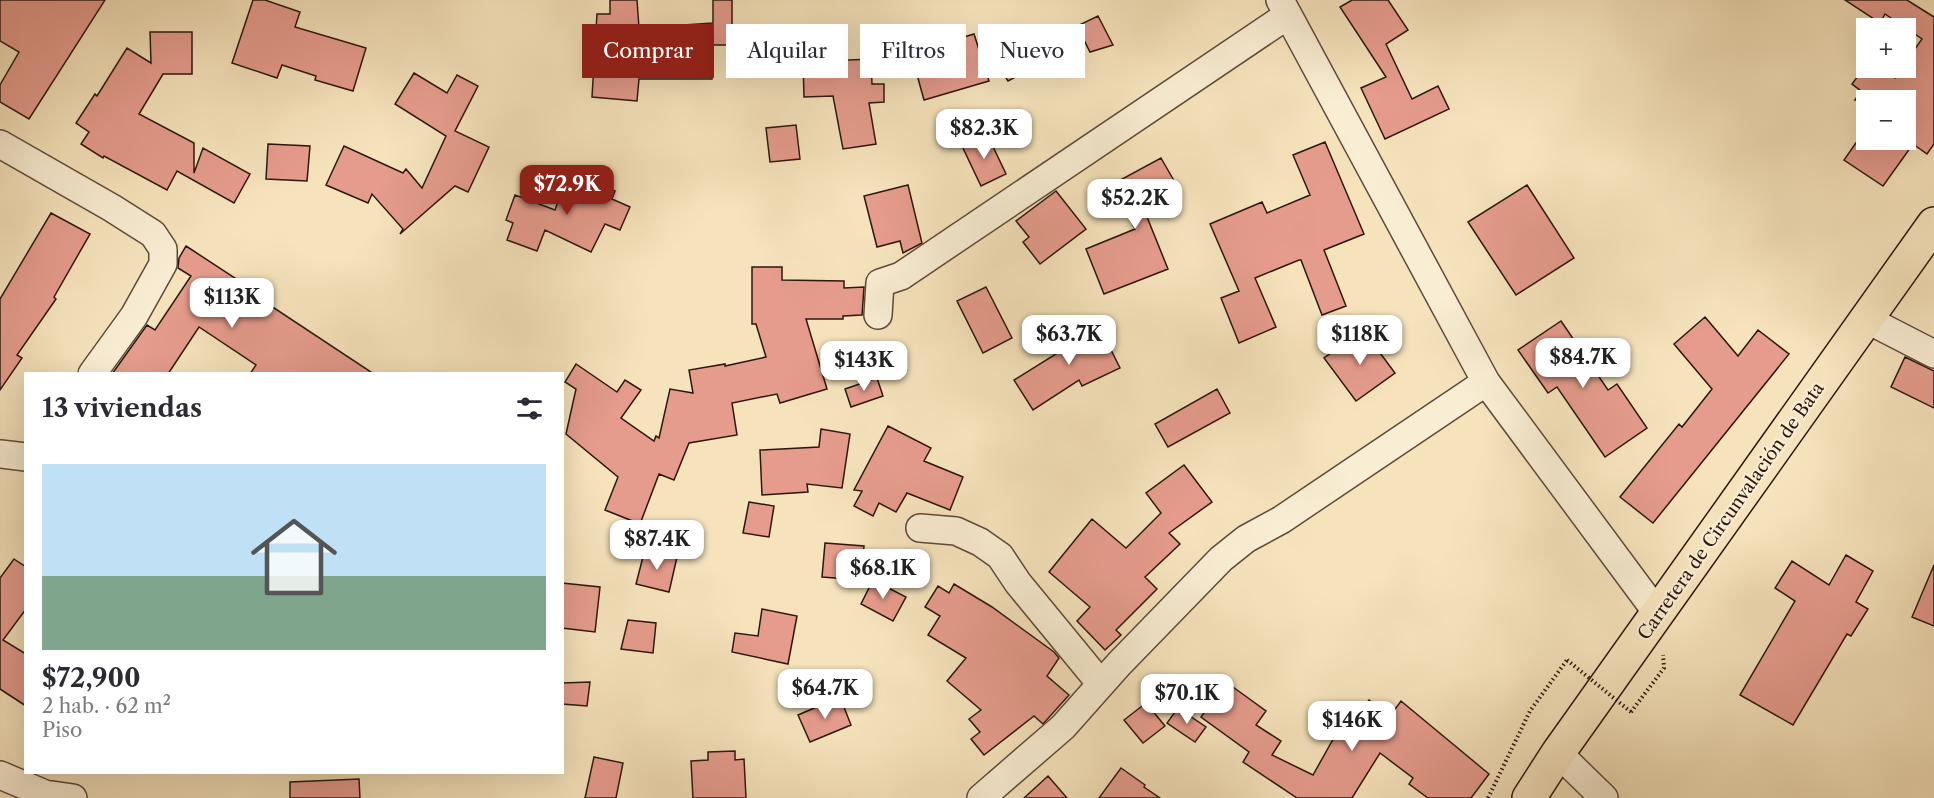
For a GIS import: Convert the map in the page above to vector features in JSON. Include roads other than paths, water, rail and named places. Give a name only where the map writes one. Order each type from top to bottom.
[{"type":"main road","name":"Carretera de Circunvalación de Bata","points":[[1529,798],[1558,753],[1934,224]]},
{"type":"street","points":[[879,315],[880,283],[901,276],[1284,8],[1486,382],[1658,614]]},
{"type":"street","points":[[0,144],[112,207],[153,234],[163,249],[163,264],[134,316],[93,372]]},
{"type":"street","points":[[1866,319],[1934,354]]},
{"type":"street","points":[[981,798],[1064,727],[1101,684],[1207,573],[1246,539],[1281,520],[1486,382]]},
{"type":"street","points":[[0,454],[24,457]]},
{"type":"street","points":[[920,528],[956,531],[980,542],[1000,556],[1018,583],[1101,684]]},
{"type":"street","points":[[1558,753],[1604,798]]},
{"type":"street","points":[[0,775],[45,794],[73,798]]}]
